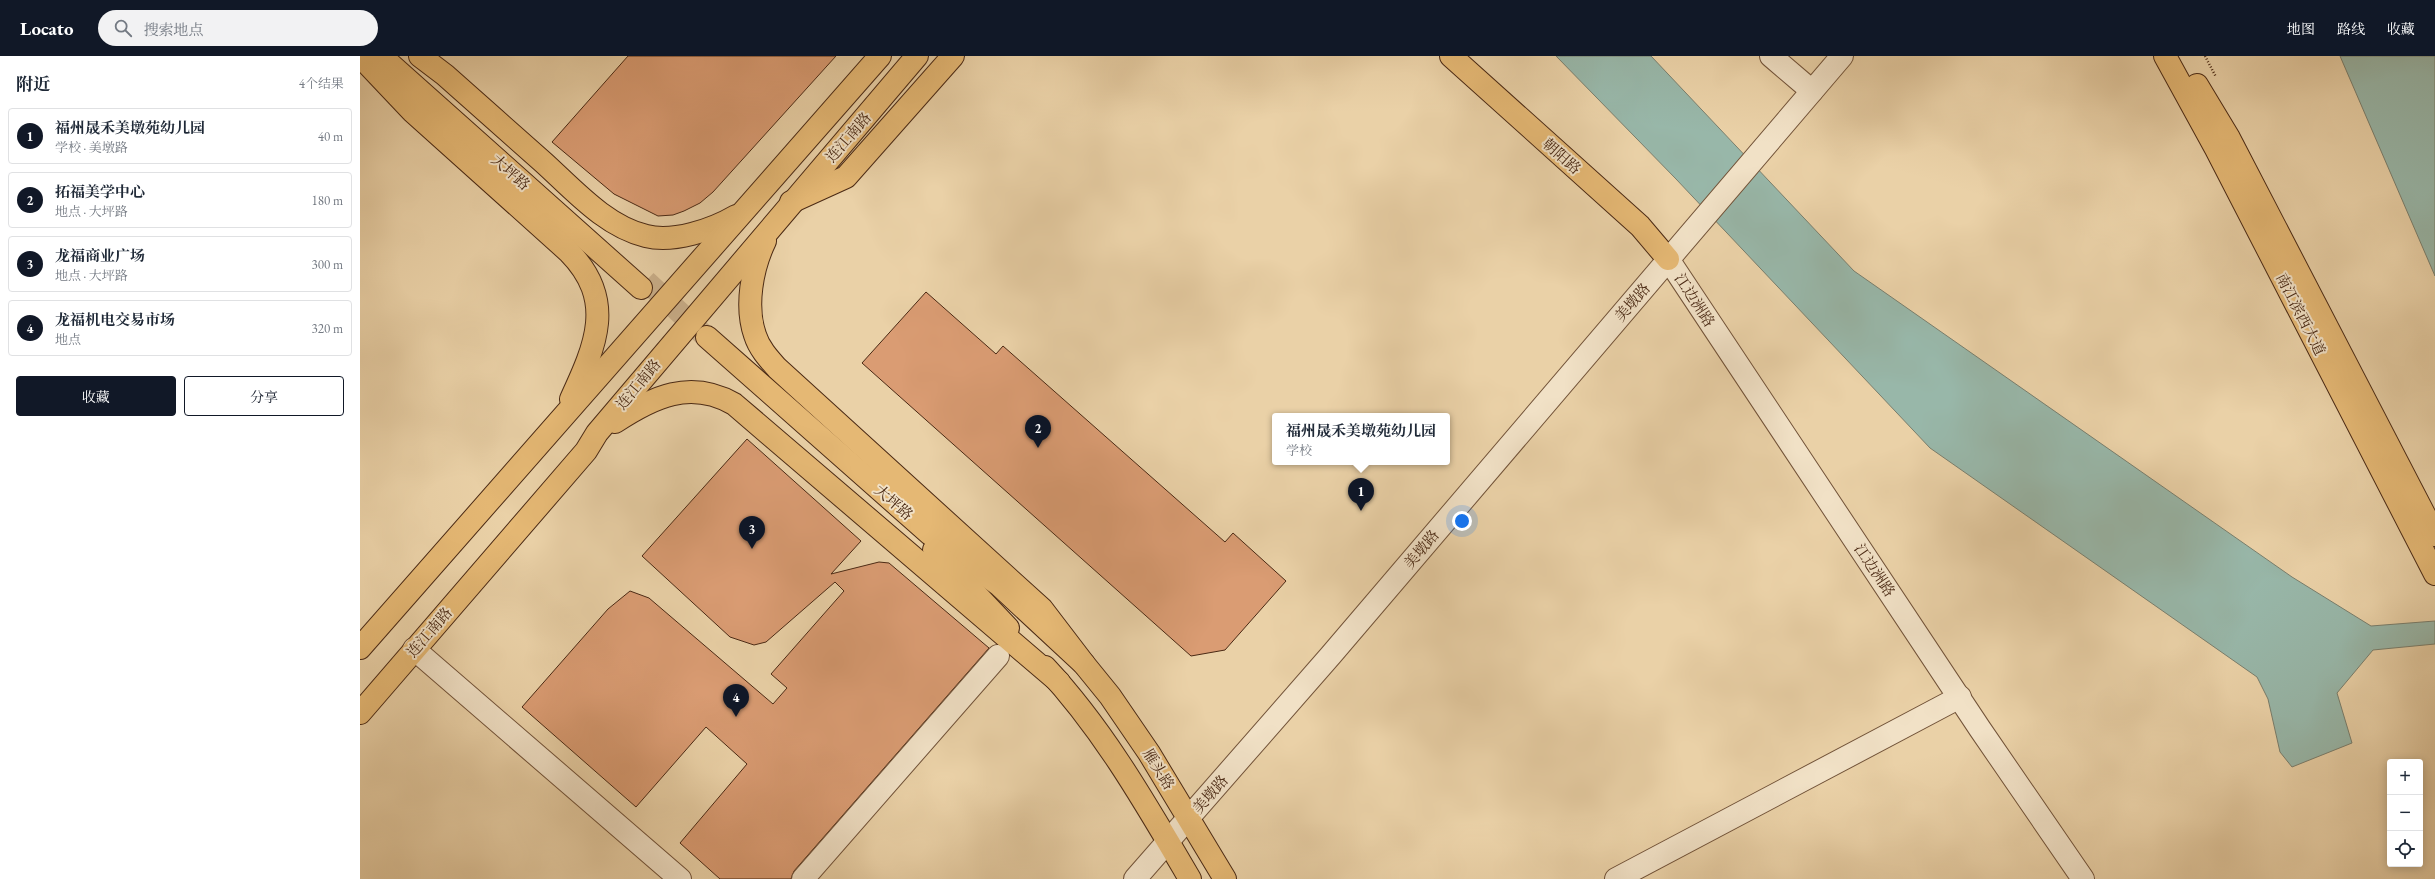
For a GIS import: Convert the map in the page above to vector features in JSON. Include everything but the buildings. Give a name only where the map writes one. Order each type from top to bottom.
[{"type":"main road","points":[[360,56],[412,111],[569,252],[589,278],[597,305],[598,330],[588,361],[562,418]]},
{"type":"main road","name":"大坪路","points":[[381,56],[643,285],[394,56]]},
{"type":"main road","points":[[420,56],[445,75],[595,209],[627,230],[647,237],[681,236],[712,227],[747,209]]},
{"type":"main road","points":[[857,82],[868,56]]},
{"type":"main road","name":"连江南路","points":[[360,648],[880,56]]},
{"type":"main road","name":"连江南路","points":[[360,713],[586,451],[597,433],[791,202],[917,56]]},
{"type":"main road","points":[[791,202],[846,177],[953,56]]},
{"type":"main road","name":"朝阳路","points":[[1451,56],[1640,226],[1668,259]]},
{"type":"main road","name":"南江滨西大道","points":[[2164,56],[2216,149],[2435,574]]},
{"type":"main road","name":"南江滨西大道","points":[[2180,56],[2229,138],[2435,535]]},
{"type":"main road","points":[[773,225],[761,249],[752,283],[751,315],[755,335],[763,353],[777,368],[1042,609],[1084,664]]},
{"type":"main road","name":"大坪路","points":[[1059,682],[924,540],[704,340],[930,534],[999,585],[1084,664]]},
{"type":"main road","points":[[597,433],[643,404],[665,395],[677,393],[705,393],[726,399],[744,410],[1059,682]]},
{"type":"main road","name":"雁头路","points":[[1084,664],[1130,725],[1189,818],[1225,879]]},
{"type":"main road","name":"雁头路","points":[[1059,682],[1102,736],[1190,879]]},
{"type":"street","points":[[1771,56],[1812,91],[1842,56]]},
{"type":"street","name":"美墩路","points":[[1135,879],[1189,818],[1812,91]]},
{"type":"street","name":"江边洲路","points":[[1668,259],[2083,879]]},
{"type":"street","points":[[414,649],[680,879]]},
{"type":"street","points":[[803,879],[998,656]]},
{"type":"street","points":[[1616,879],[1960,696]]},
{"type":"shaded area","points":[[1556,56],[1651,56],[1854,271],[2292,577],[2371,626],[2435,621],[2435,644],[2373,650],[2337,693],[2352,743],[2292,767],[2280,752],[2268,699],[2257,677],[1930,448],[1676,179]]},
{"type":"shaded area","points":[[2340,56],[2435,56],[2435,276]]},
{"type":"tunnel","points":[[646,281],[705,336]]},
{"type":"place","name":"拓福美学中心","points":[[1038,448]]},
{"type":"place","name":"福州晟禾美墩苑幼儿园","points":[[1361,511]]},
{"type":"place","name":"龙福商业广场","points":[[752,549]]},
{"type":"place","name":"龙福机电交易市场","points":[[736,717]]}]
